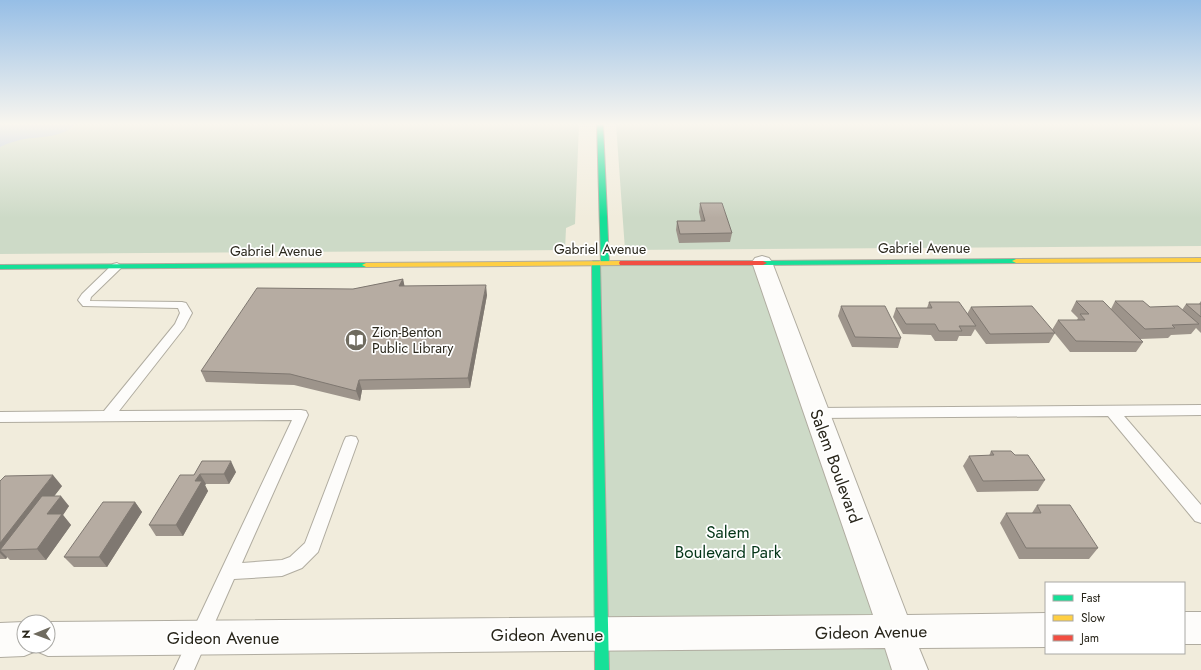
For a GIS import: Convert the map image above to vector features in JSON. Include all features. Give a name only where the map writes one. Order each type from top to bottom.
[{"type":"street","points":[[600,155],[602,670]]},
{"type":"street","name":"Gabriel Avenue","points":[[2,268],[117,266],[1201,260]]},
{"type":"street","name":"Salem Boulevard","points":[[762,262],[910,670]]},
{"type":"street","points":[[1185,628],[1201,628]]},
{"type":"street","name":"Gideon Avenue","points":[[56,639],[1045,630]]},
{"type":"street","points":[[0,640],[16,639]]},
{"type":"lane","points":[[108,416],[180,325],[186,313],[182,305],[87,304],[84,300],[86,296],[117,266]]},
{"type":"lane","points":[[817,413],[1201,410]]},
{"type":"lane","points":[[1112,411],[1201,516]]},
{"type":"lane","points":[[0,417],[301,415],[184,670]]},
{"type":"lane","points":[[228,572],[282,568],[296,563],[312,547],[351,441]]},
{"type":"green space","points":[[0,155],[578,155],[575,224],[566,228],[565,250],[0,254]]},
{"type":"green space","points":[[618,155],[1201,155],[1201,246],[625,250]]},
{"type":"green space","name":"Salem Boulevard Park","points":[[762,262],[910,670],[603,670],[596,263]]},
{"type":"building","points":[[700,203],[722,203],[732,233],[680,234],[677,221],[705,221]]},
{"type":"building","name":"Zion-Benton Public Library","points":[[403,279],[399,286],[486,285],[468,378],[359,380],[356,391],[290,374],[201,371],[257,288],[353,289]]},
{"type":"building","points":[[1076,301],[1103,301],[1143,342],[1076,341],[1058,320],[1085,320],[1080,314],[1089,314]]},
{"type":"building","points":[[1115,301],[1143,301],[1150,307],[1178,306],[1199,324],[1172,325],[1175,328],[1145,329]]},
{"type":"building","points":[[929,302],[959,302],[976,326],[959,326],[962,331],[939,331],[935,324],[906,324],[896,308],[932,308]]},
{"type":"building","points":[[1186,304],[1201,304],[1201,317]]},
{"type":"building","points":[[841,306],[885,306],[901,338],[855,337]]},
{"type":"building","points":[[1032,306],[1055,333],[990,334],[971,307]]},
{"type":"building","points":[[991,451],[1011,451],[1015,455],[1028,455],[1045,480],[983,481],[969,456],[994,455]]},
{"type":"building","points":[[202,461],[231,461],[224,474],[200,474],[195,481],[202,481],[176,525],[149,525],[180,475],[194,475]]},
{"type":"building","points":[[53,475],[0,543],[0,481],[5,476]]},
{"type":"building","points":[[42,496],[61,496],[47,514],[62,514],[37,549],[0,550]]},
{"type":"building","points":[[103,502],[135,502],[99,557],[64,557]]},
{"type":"building","points":[[1037,505],[1070,505],[1098,548],[1026,548],[1006,513],[1041,513]]},
{"type":"traffic: fast","points":[[601,155],[605,263]]},
{"type":"traffic: fast","points":[[763,263],[1016,261]]},
{"type":"traffic: fast","points":[[596,263],[602,670]]},
{"type":"traffic: fast","points":[[0,267],[366,265]]},
{"type":"traffic: slow","points":[[1016,261],[1201,260]]},
{"type":"traffic: slow","points":[[366,265],[623,263]]},
{"type":"traffic: jam","points":[[623,263],[763,263]]},
{"type":"place","name":"Zion-Benton Public Library","points":[[356,340]]}]
